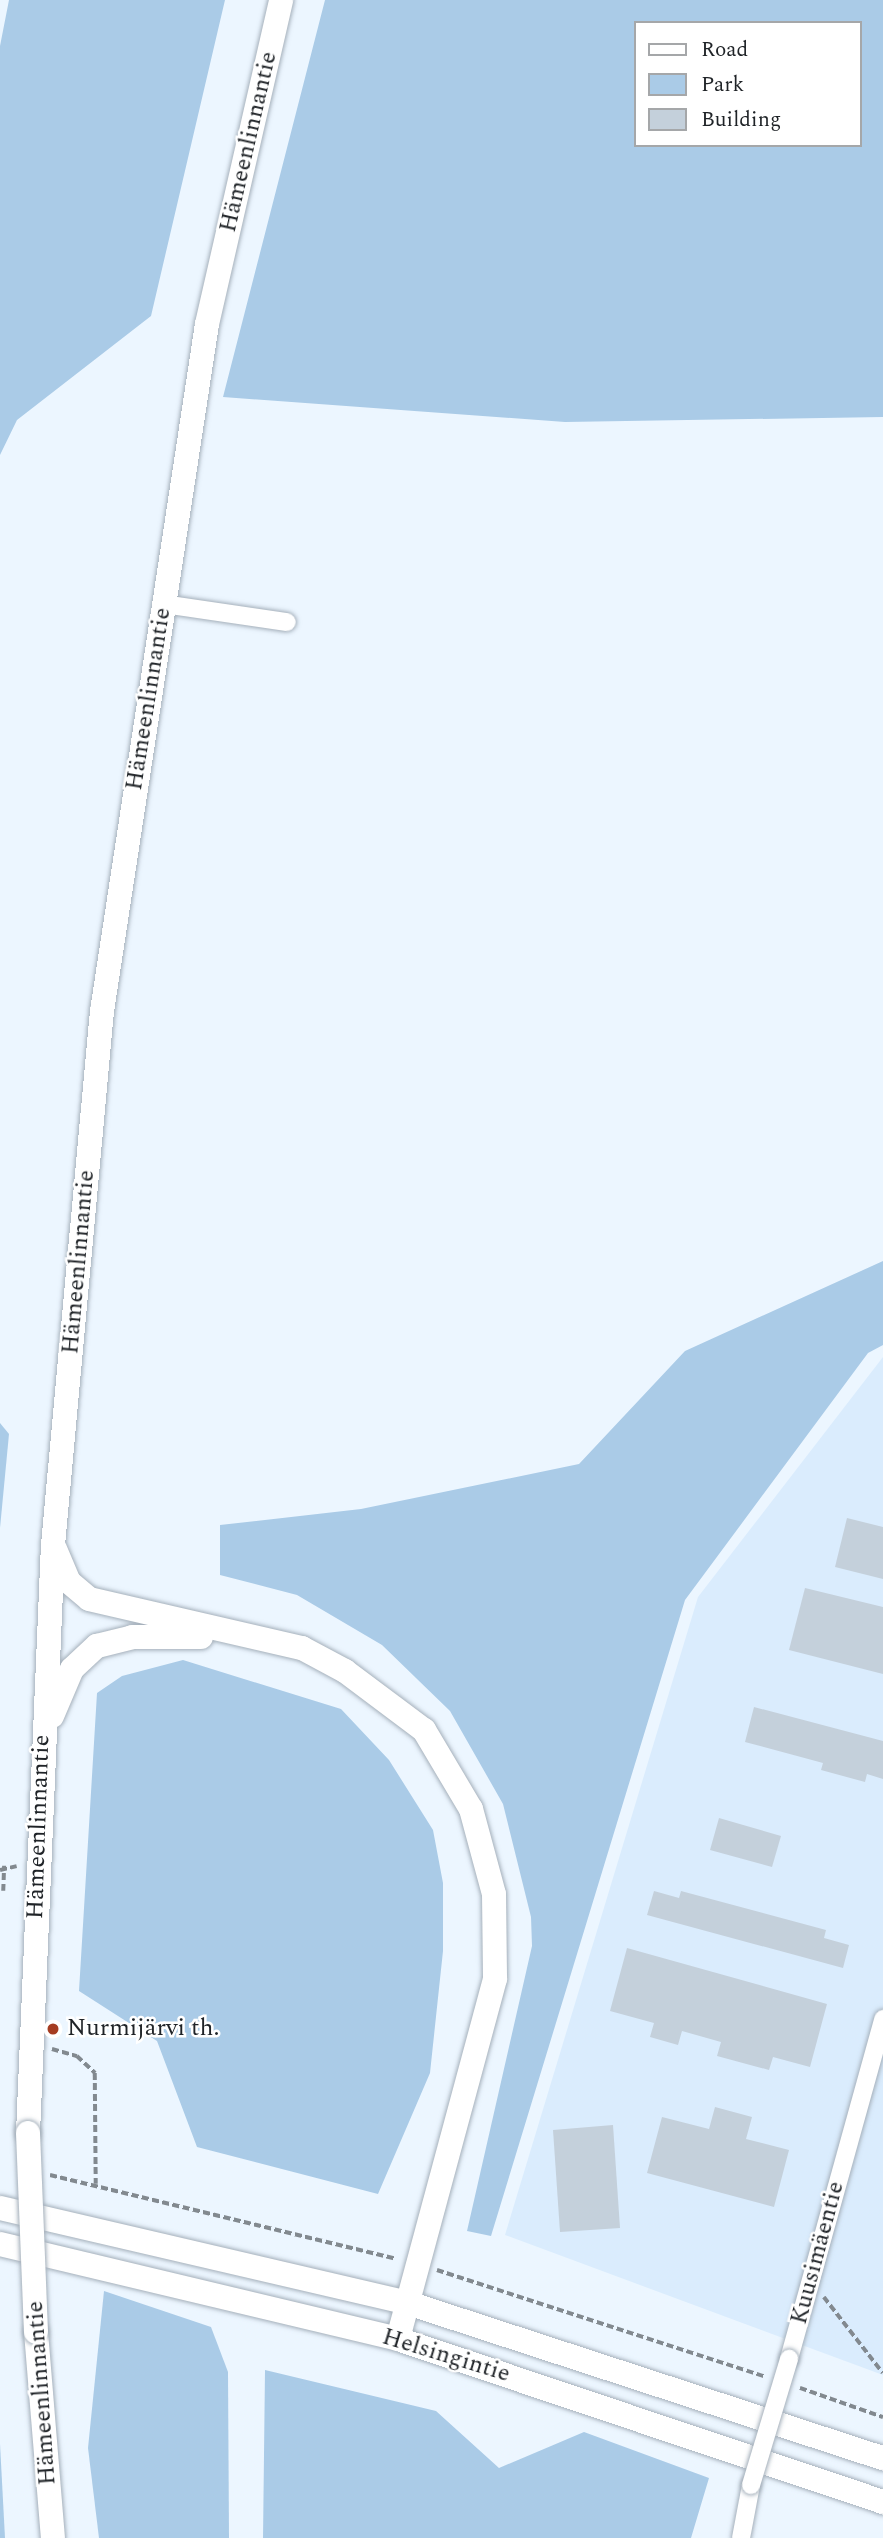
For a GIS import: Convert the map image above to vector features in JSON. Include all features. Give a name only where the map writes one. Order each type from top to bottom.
[{"type":"main road","name":"Hämeenlinnantie","points":[[53,2538],[36,2332],[28,2133],[41,1750],[53,1545],[102,1011],[207,324],[281,0]]},
{"type":"main road","points":[[53,1545],[69,1582],[89,1599],[260,1636],[302,1648],[345,1671],[424,1730],[452,1770],[486,1849],[494,1894],[495,1979],[398,2339]]},
{"type":"main road","points":[[41,1750],[60,1690],[97,1646],[132,1637],[260,1636]]},
{"type":"main road","name":"Helsingintie","points":[[0,2208],[408,2303],[883,2458]]},
{"type":"main road","name":"Helsingintie","points":[[0,2244],[398,2339],[883,2502]]},
{"type":"street","points":[[163,604],[287,622]]},
{"type":"street","name":"Kuusimäentie","points":[[741,2538],[751,2486],[883,2019]]},
{"type":"path","points":[[4,1866],[4,1891]]},
{"type":"path","points":[[31,2043],[77,2056],[95,2073],[96,2185]]},
{"type":"path","points":[[41,2173],[419,2265],[769,2378]]},
{"type":"path","points":[[807,2292],[824,2297],[883,2373]]},
{"type":"path","points":[[794,2386],[883,2417]]},
{"type":"shaded area","points":[[883,1357],[883,2375],[505,2235],[698,1597]]},
{"type":"green space","points":[[9,0],[225,0],[151,316],[17,420],[0,455],[0,46]]},
{"type":"green space","points":[[325,0],[883,0],[883,417],[565,422],[223,397]]},
{"type":"green space","points":[[883,1261],[883,1345],[868,1353],[685,1600],[491,2236],[467,2231],[532,1946],[531,1917],[503,1804],[450,1711],[382,1645],[297,1595],[220,1575],[220,1525],[361,1509],[579,1464],[685,1351]]},
{"type":"green space","points":[[0,1423],[9,1434],[0,1528]]},
{"type":"green space","points":[[183,1660],[341,1709],[389,1760],[433,1830],[443,1883],[443,1951],[430,2073],[378,2194],[197,2147],[157,2041],[79,1991],[97,1693],[122,1676]]},
{"type":"green space","points":[[104,2291],[211,2327],[228,2372],[229,2538],[99,2538],[88,2448]]},
{"type":"green space","points":[[265,2370],[436,2411],[499,2468],[584,2432],[709,2478],[691,2538],[263,2538]]},
{"type":"green space","points":[[0,2444],[5,2538],[0,2538]]},
{"type":"building","points":[[847,1518],[883,1527],[883,1579],[835,1567]]},
{"type":"building","points":[[805,1588],[883,1607],[883,1674],[789,1650]]},
{"type":"building","points":[[754,1707],[883,1741],[883,1779],[867,1774],[865,1782],[821,1770],[823,1763],[745,1742]]},
{"type":"building","points":[[719,1818],[781,1836],[772,1867],[710,1850]]},
{"type":"building","points":[[654,1891],[679,1898],[681,1891],[826,1930],[824,1938],[849,1945],[843,1968],[647,1915]]},
{"type":"building","points":[[627,1948],[827,2004],[810,2067],[773,2057],[769,2070],[717,2056],[721,2042],[682,2031],[678,2045],[650,2037],[654,2023],[610,2011]]},
{"type":"building","points":[[715,2107],[752,2117],[746,2139],[789,2150],[774,2207],[647,2173],[662,2117],[709,2129]]},
{"type":"building","points":[[613,2125],[620,2228],[560,2232],[553,2130]]},
{"type":"place","name":"Nurmijärvi th.","points":[[53,2029]]}]
